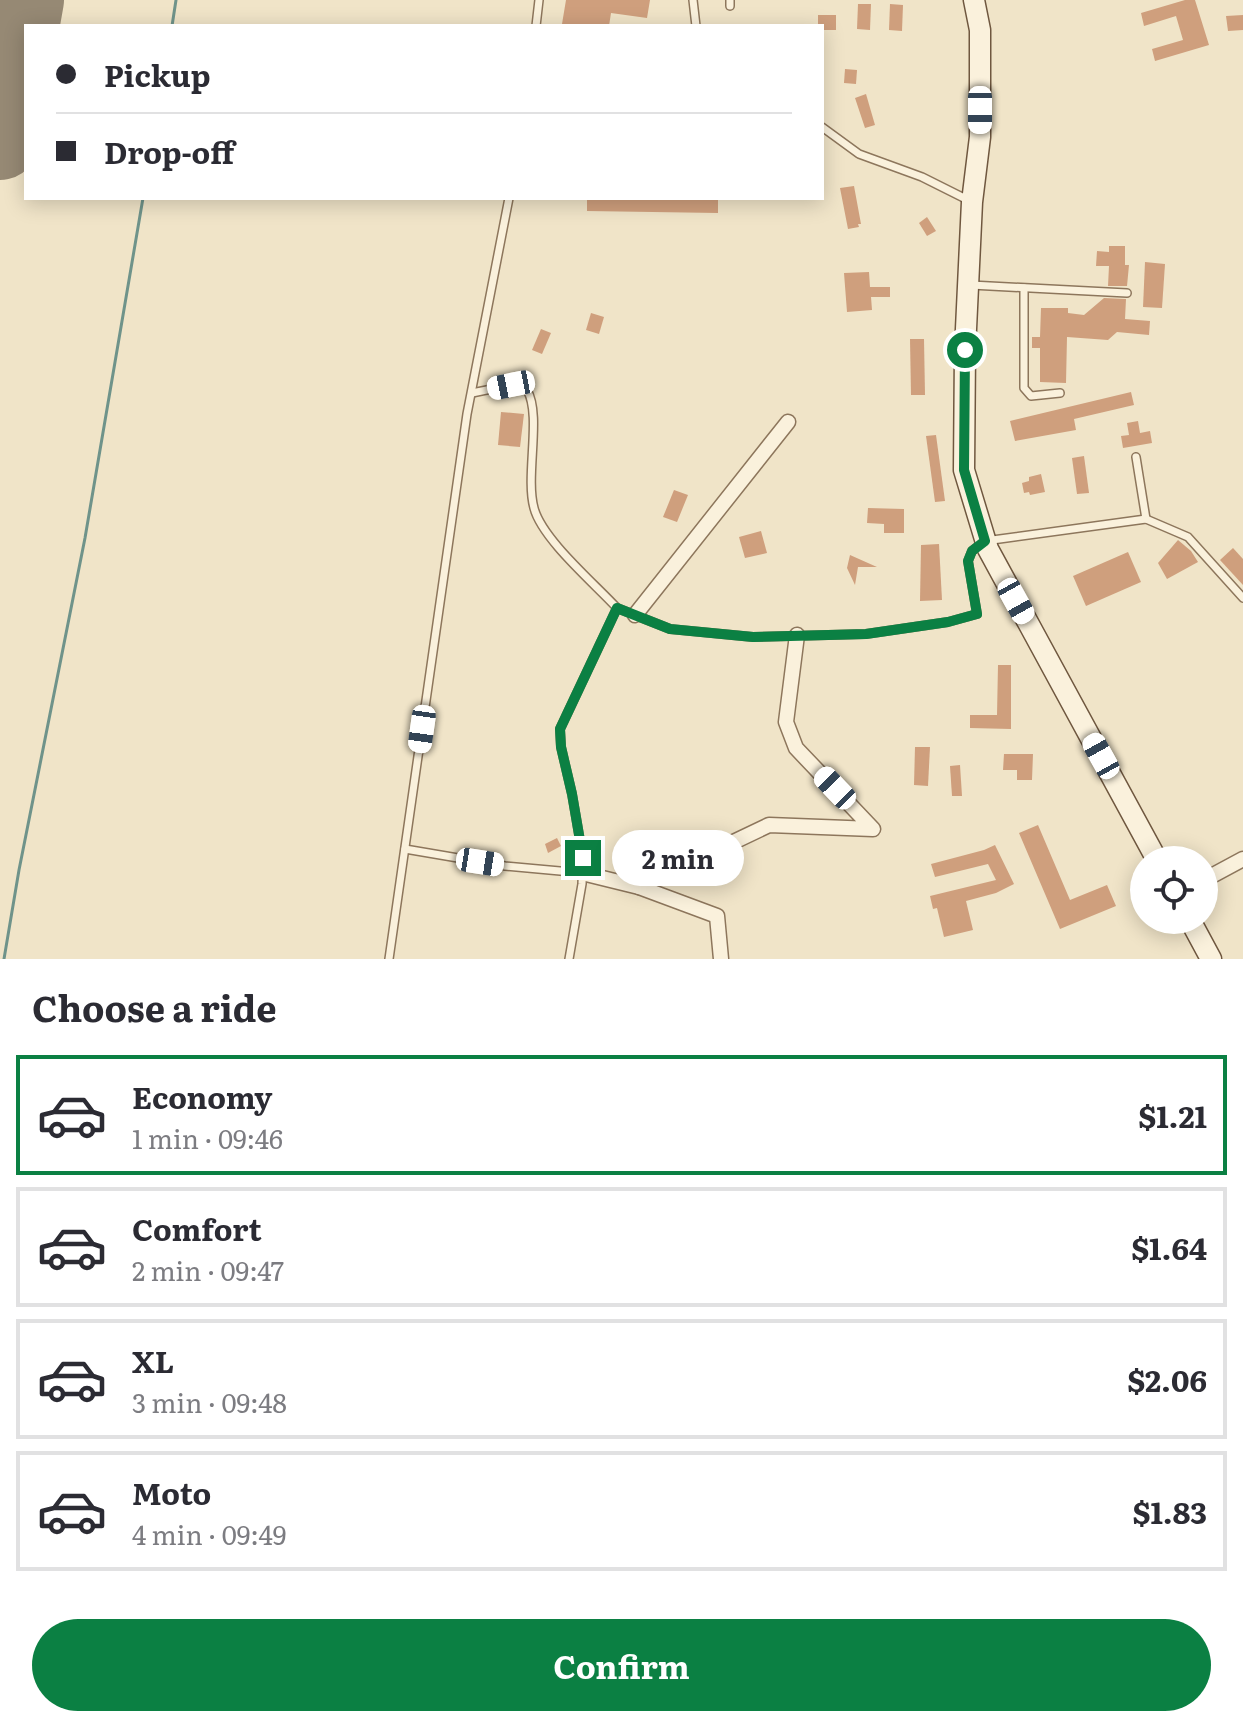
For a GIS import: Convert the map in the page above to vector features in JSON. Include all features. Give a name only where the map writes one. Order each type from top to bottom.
[{"type":"street","points":[[974,0],[980,30],[980,137],[972,202],[968,285],[964,470],[985,541],[1149,846]]},
{"type":"street","points":[[635,615],[788,422]]},
{"type":"street","points":[[639,887],[769,825],[873,829],[796,748],[786,722],[797,635]]},
{"type":"street","points":[[1218,872],[1243,859]]},
{"type":"street","points":[[582,873],[639,887],[717,916],[721,959]]},
{"type":"street","points":[[1198,934],[1211,959]]},
{"type":"lane","points":[[536,24],[539,0]]},
{"type":"lane","points":[[693,0],[696,24]]},
{"type":"lane","points":[[824,128],[859,154],[922,177],[972,202]]},
{"type":"lane","points":[[389,959],[472,393],[509,200]]},
{"type":"lane","points":[[968,285],[1127,293]]},
{"type":"lane","points":[[1024,288],[1024,388],[1031,396],[1060,393]]},
{"type":"lane","points":[[472,393],[511,385],[527,390],[532,404],[531,487],[534,511],[549,537],[617,608],[670,629],[753,637],[866,634],[948,622],[977,614],[968,561],[972,551],[985,541],[1146,519],[1188,537],[1243,598]]},
{"type":"lane","points":[[1136,457],[1146,519]]},
{"type":"lane","points":[[569,959],[582,873],[581,842],[560,729],[617,608]]},
{"type":"lane","points":[[405,849],[505,866],[582,873]]},
{"type":"building","points":[[566,0],[650,0],[647,18],[611,13],[609,24],[562,24]]},
{"type":"building","points":[[1195,0],[1209,45],[1155,61],[1152,49],[1183,40],[1176,16],[1144,26],[1141,13]]},
{"type":"building","points":[[858,4],[871,4],[870,30],[857,29]]},
{"type":"building","points":[[890,4],[903,5],[902,31],[889,30]]},
{"type":"building","points":[[818,15],[836,15],[836,30],[824,30],[824,24],[818,24]]},
{"type":"building","points":[[1243,15],[1243,30],[1228,31],[1226,16]]},
{"type":"building","points":[[845,69],[857,70],[856,84],[844,83]]},
{"type":"building","points":[[866,94],[875,125],[865,128],[855,98]]},
{"type":"building","points":[[854,186],[861,224],[848,229],[840,188]]},
{"type":"building","points":[[587,200],[718,200],[718,213],[587,211]]},
{"type":"building","points":[[927,217],[936,231],[927,236],[919,223]]},
{"type":"building","points":[[1109,246],[1125,246],[1125,265],[1129,265],[1127,286],[1108,286],[1109,266],[1096,266],[1097,251],[1109,252]]},
{"type":"building","points":[[1145,262],[1165,264],[1162,308],[1143,307]]},
{"type":"building","points":[[869,272],[870,287],[890,287],[890,297],[871,297],[872,310],[847,312],[844,273]]},
{"type":"building","points":[[1104,298],[1126,299],[1125,319],[1150,321],[1149,335],[1117,332],[1108,340],[1067,337],[1066,383],[1040,382],[1040,348],[1032,348],[1032,337],[1040,337],[1041,308],[1068,308],[1068,313],[1084,315]]},
{"type":"building","points":[[591,313],[604,317],[599,334],[586,330]]},
{"type":"building","points":[[541,329],[551,333],[542,354],[532,350]]},
{"type":"building","points":[[910,339],[924,339],[925,395],[911,395]]},
{"type":"building","points":[[1131,392],[1134,405],[1074,419],[1076,430],[1015,441],[1010,421]]},
{"type":"building","points":[[501,412],[524,414],[520,447],[498,445]]},
{"type":"building","points":[[1138,421],[1140,433],[1150,431],[1152,443],[1123,448],[1121,436],[1129,435],[1127,423]]},
{"type":"building","points":[[936,435],[945,501],[935,502],[926,436]]},
{"type":"building","points":[[1084,456],[1089,493],[1077,494],[1072,458]]},
{"type":"building","points":[[1041,474],[1045,492],[1024,493],[1022,483],[1029,481],[1029,477]]},
{"type":"building","points":[[674,490],[688,495],[677,522],[663,517]]},
{"type":"building","points":[[868,508],[904,509],[904,533],[884,533],[884,524],[867,523]]},
{"type":"building","points":[[761,531],[767,553],[745,558],[739,537]]},
{"type":"building","points":[[1178,540],[1198,562],[1167,579],[1158,563]]},
{"type":"building","points":[[939,544],[942,600],[920,601],[921,545]]},
{"type":"building","points":[[1233,548],[1243,559],[1243,585],[1220,560]]},
{"type":"building","points":[[1128,552],[1141,582],[1086,606],[1073,576]]},
{"type":"building","points":[[850,555],[877,567],[858,567],[855,585],[847,568]]},
{"type":"building","points":[[998,665],[1011,665],[1011,729],[970,728],[970,715],[997,715]]},
{"type":"building","points":[[915,747],[930,747],[928,786],[914,785]]},
{"type":"building","points":[[1004,754],[1033,754],[1032,780],[1017,780],[1017,770],[1003,770]]},
{"type":"building","points":[[960,765],[962,796],[952,796],[950,766]]},
{"type":"building","points":[[1038,825],[1070,900],[1107,885],[1116,906],[1060,929],[1019,833]]},
{"type":"building","points":[[557,838],[561,846],[548,853],[545,844]]},
{"type":"building","points":[[995,845],[1014,884],[996,893],[966,901],[973,930],[944,937],[937,908],[933,909],[930,896],[996,880],[988,864],[935,877],[931,864]]},
{"type":"waterway","points":[[172,24],[176,0]]},
{"type":"waterway","points":[[4,959],[85,538],[143,200]]},
{"type":"runway","points":[[0,141],[25,0]]},
{"type":"route","points":[[583,858],[560,729],[617,608],[670,629],[753,637],[866,634],[948,622],[977,614],[968,561],[972,551],[985,541],[964,470],[965,350]]}]
